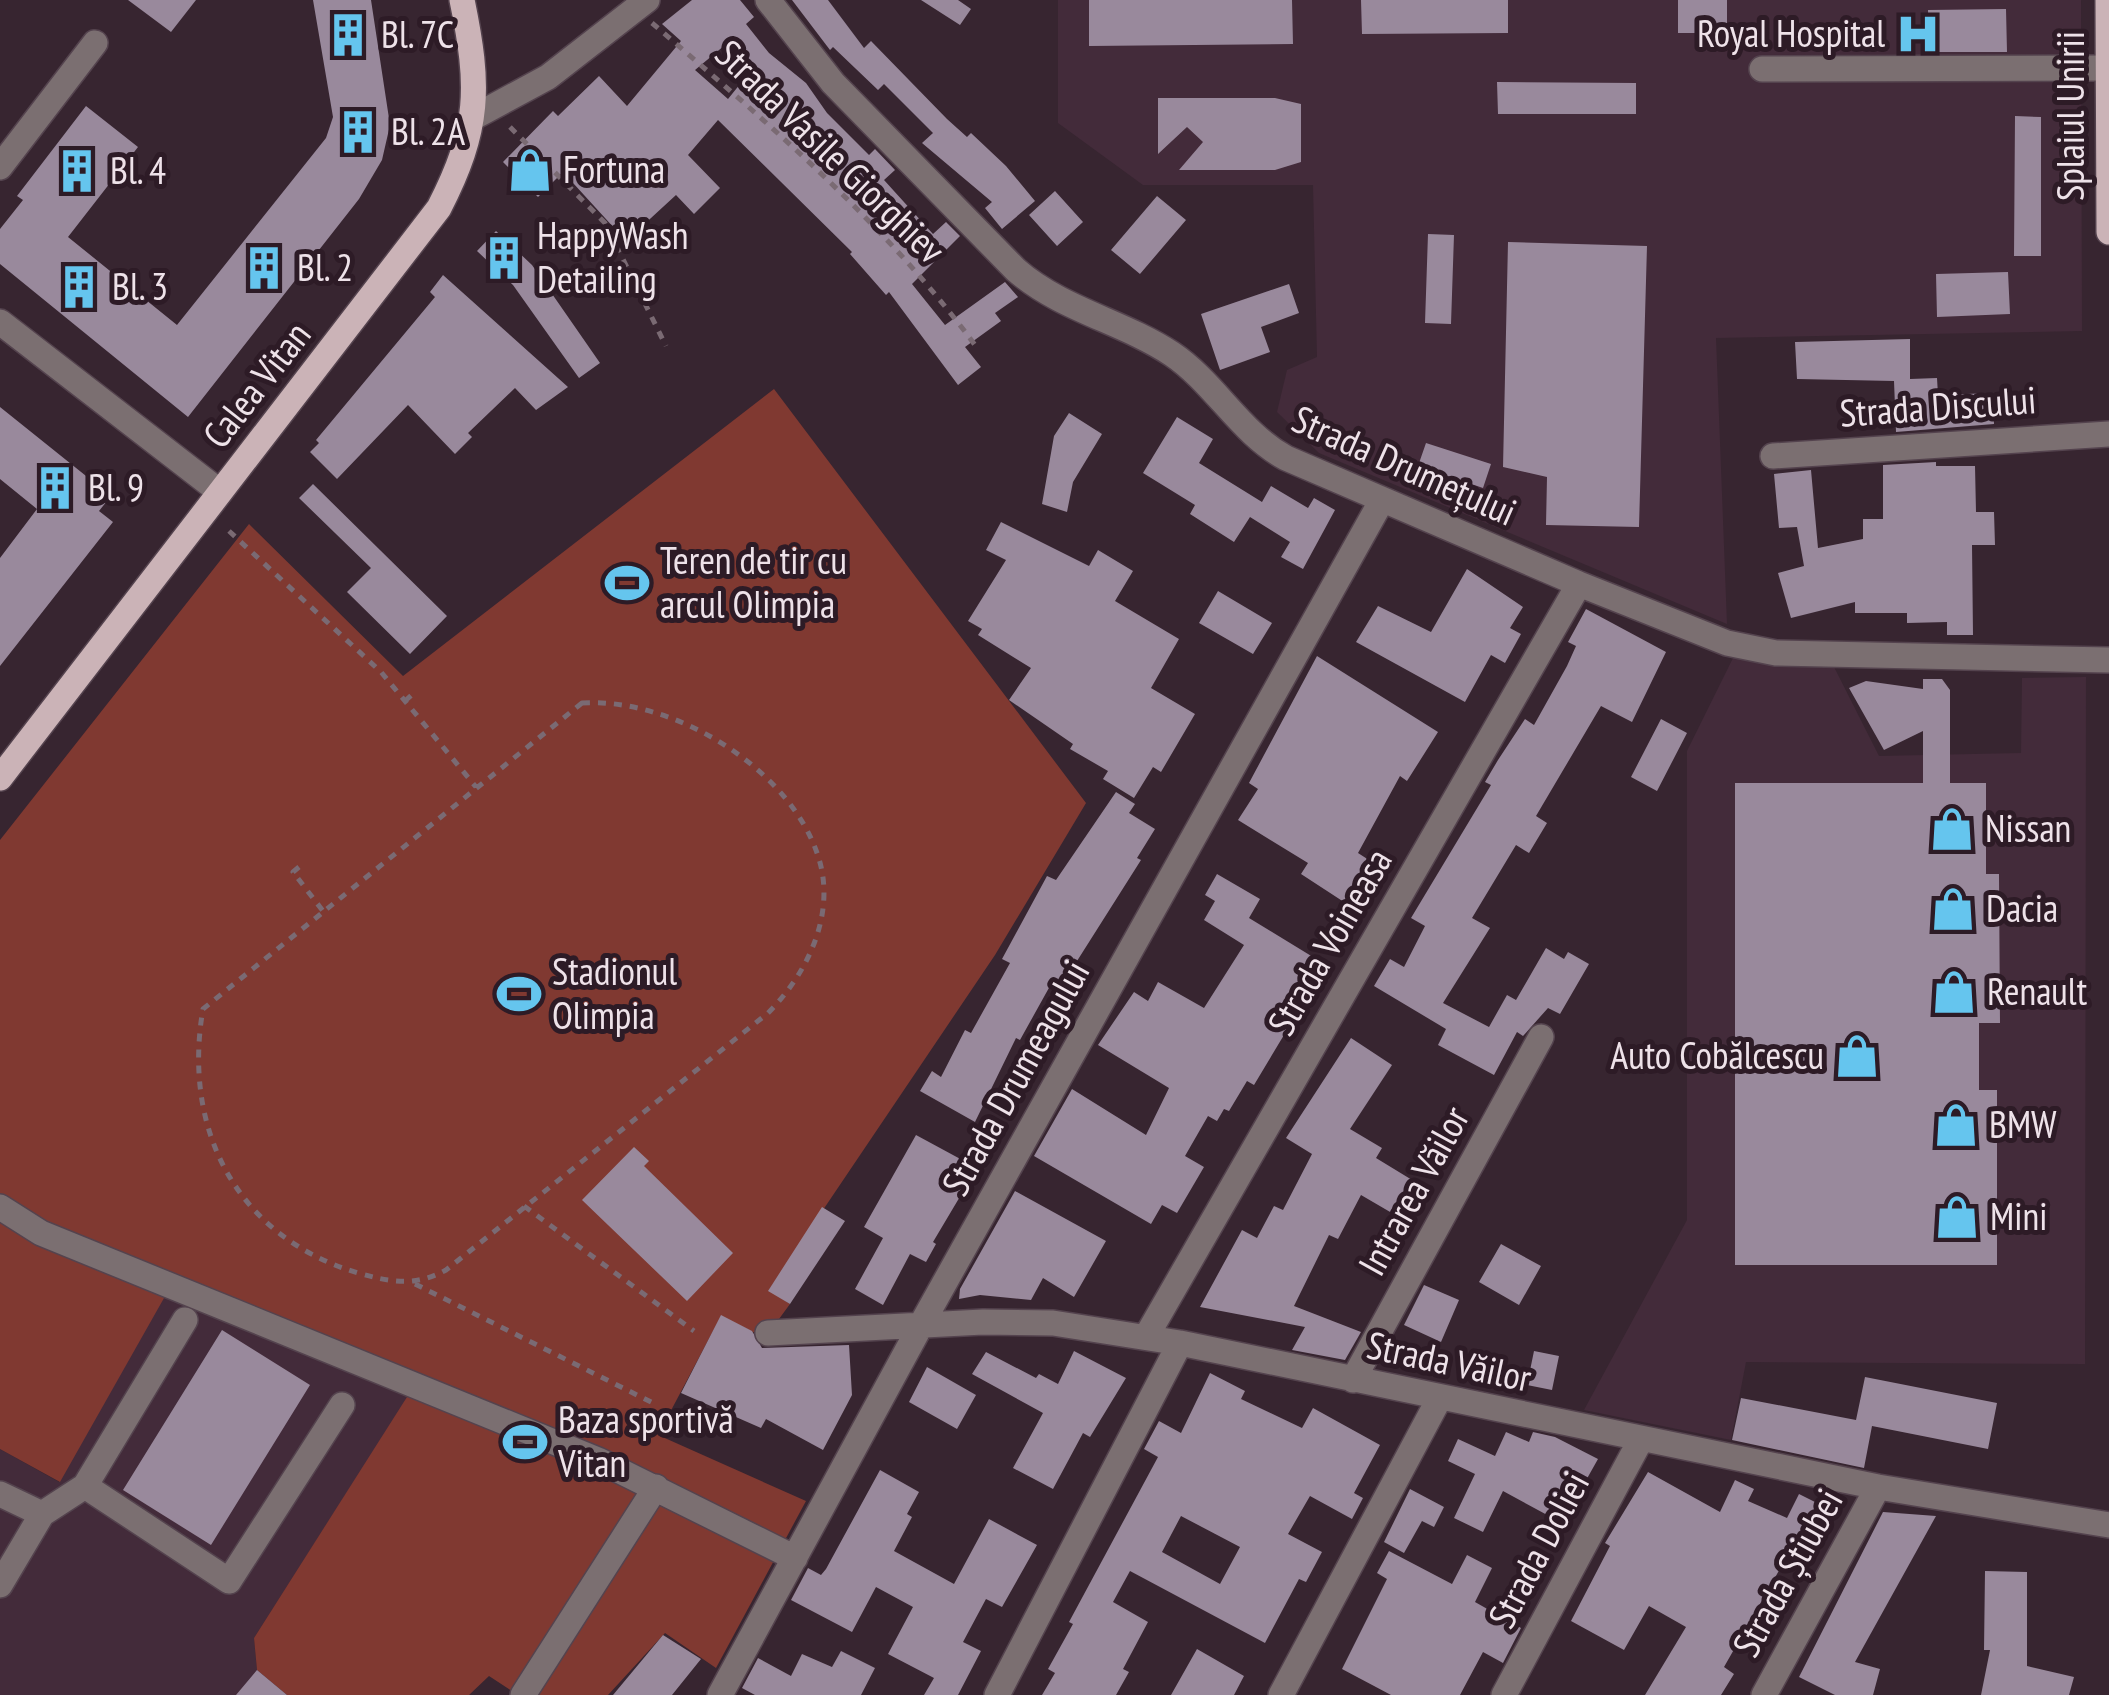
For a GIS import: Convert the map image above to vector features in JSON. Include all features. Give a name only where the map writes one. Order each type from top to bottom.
[{"type":"main road","name":"Calea Vitan","points":[[0,778],[422,234],[457,172],[483,113],[462,0]]},
{"type":"main road","name":"Splaiul Unirii","points":[[2108,0],[2109,232]]},
{"type":"street","name":"Strada Drumețului","points":[[768,0],[833,84],[1035,286],[1171,354],[1274,452],[1579,584],[1727,642],[1776,654],[2109,660]]},
{"type":"street","points":[[483,113],[548,77],[642,4]]},
{"type":"street","points":[[0,167],[95,43]]},
{"type":"street","points":[[1762,69],[2107,68]]},
{"type":"street","points":[[0,322],[220,492]]},
{"type":"street","name":"Strada Discului","points":[[1773,456],[2109,434]]},
{"type":"street","name":"Strada Drumeagului","points":[[720,1695],[1382,500]]},
{"type":"street","name":"Strada Voineasa","points":[[1146,1337],[1579,584]]},
{"type":"street","name":"Intrarea Văilor","points":[[1353,1380],[1541,1038]]},
{"type":"street","points":[[0,1207],[40,1233],[656,1488],[795,1558]]},
{"type":"street","points":[[0,1585],[42,1514],[85,1486],[186,1320]]},
{"type":"street","name":"Strada Văilor","points":[[768,1333],[1053,1322],[1146,1337],[1878,1486],[2109,1525]]},
{"type":"street","points":[[997,1695],[1180,1344]]},
{"type":"street","points":[[1281,1695],[1439,1399]]},
{"type":"street","points":[[85,1486],[229,1581],[342,1405]]},
{"type":"street","name":"Strada Doliei","points":[[1504,1695],[1640,1440]]},
{"type":"street","name":"Strada Știubei","points":[[1764,1695],[1878,1486]]},
{"type":"street","points":[[523,1695],[656,1488]]},
{"type":"street","points":[[0,1494],[42,1514]]},
{"type":"path","name":"Strada Vasile Giorghiev","points":[[642,4],[801,153],[930,286],[975,345]]},
{"type":"path","points":[[483,113],[605,223],[666,346]]},
{"type":"path","points":[[229,531],[381,672],[476,787]]},
{"type":"path","points":[[405,701],[415,692]]},
{"type":"path","points":[[412,1283],[446,1270],[786,994],[814,949],[823,891],[820,860],[796,816],[738,751],[688,725],[610,704],[582,703],[203,1009],[197,1044],[206,1118],[233,1183],[253,1212],[284,1239],[346,1269],[412,1283],[654,1403]]},
{"type":"path","points":[[299,868],[293,872],[323,911]]},
{"type":"path","points":[[524,1206],[694,1331]]},
{"type":"shaded area","points":[[1058,0],[2081,0],[2082,331],[1716,338],[1727,624],[1319,453],[1277,412],[1287,370],[1317,357],[1313,185],[1143,185],[1058,123]]},
{"type":"shaded area","points":[[774,389],[1086,803],[995,955],[769,1290],[790,1304],[765,1338],[721,1316],[658,1435],[806,1501],[716,1668],[665,1633],[608,1695],[518,1695],[489,1676],[469,1695],[287,1695],[257,1670],[254,1638],[407,1397],[168,1291],[60,1482],[0,1449],[0,840],[249,524],[403,676]]},
{"type":"shaded area","points":[[1734,656],[1833,665],[1879,756],[2021,753],[2022,678],[2086,677],[2085,1364],[1746,1362],[1731,1440],[1584,1410],[1687,1220],[1687,751]]},
{"type":"shaded area","points":[[167,1291],[408,1397],[254,1638],[257,1670],[287,1695],[0,1695],[0,1449],[59,1482]]},
{"type":"building","points":[[128,0],[196,0],[171,32]]},
{"type":"building","points":[[313,0],[371,0],[390,125],[382,160],[359,199],[188,417],[0,264],[0,229],[23,200],[17,196],[86,106],[138,147],[68,237],[177,325],[326,138],[333,117]]},
{"type":"building","points":[[692,0],[740,0],[754,17],[746,24],[769,53],[806,83],[827,113],[869,155],[875,149],[895,170],[884,180],[933,234],[946,222],[960,236],[912,284],[945,325],[1005,282],[1018,297],[995,313],[1001,321],[965,347],[981,367],[958,385],[889,292],[886,295],[852,252],[718,120],[688,155],[720,188],[694,214],[676,195],[626,241],[563,172],[538,197],[503,162],[553,111],[558,116],[599,76],[627,106],[681,41],[662,24]],"holes":[[[731,40],[753,68],[728,99],[695,70]]]},
{"type":"building","points":[[792,0],[828,0],[864,48],[871,41],[947,119],[967,137],[971,133],[1006,166],[1035,201],[1002,229],[985,208],[992,202],[922,143],[933,133],[884,84],[878,90],[833,47],[830,50]]},
{"type":"building","points":[[921,0],[958,0],[971,9],[960,25]]},
{"type":"building","points":[[1089,0],[1292,0],[1293,44],[1089,46]]},
{"type":"building","points":[[1361,0],[1508,0],[1508,33],[1362,34]]},
{"type":"building","points":[[1678,0],[1727,0],[1727,33],[1678,33]]},
{"type":"building","points":[[2006,9],[2007,52],[1929,52],[1928,10]]},
{"type":"building","points":[[1497,82],[1636,83],[1636,114],[1498,114]]},
{"type":"building","points":[[1158,98],[1275,98],[1301,104],[1301,162],[1275,170],[1179,170],[1203,142],[1187,127],[1158,154]]},
{"type":"building","points":[[2015,116],[2041,117],[2041,256],[2014,256]]},
{"type":"building","points":[[1055,191],[1083,222],[1057,246],[1029,215]]},
{"type":"building","points":[[1157,196],[1186,220],[1140,274],[1111,250]]},
{"type":"building","points":[[496,231],[532,265],[600,363],[579,378],[513,285],[477,251]]},
{"type":"building","points":[[1428,234],[1454,235],[1451,324],[1425,323]]},
{"type":"building","points":[[1508,242],[1647,246],[1639,527],[1546,525],[1547,477],[1503,467]]},
{"type":"building","points":[[2008,272],[2010,314],[1937,317],[1936,274]]},
{"type":"building","points":[[443,275],[568,387],[536,410],[515,388],[468,433],[472,437],[455,454],[408,405],[337,479],[310,452],[319,443],[316,440],[435,297],[430,292]]},
{"type":"building","points":[[1289,284],[1299,313],[1261,327],[1270,352],[1220,370],[1201,314]]},
{"type":"building","points":[[1910,339],[1910,379],[1937,378],[1938,395],[1993,393],[1994,424],[1896,432],[1894,381],[1797,379],[1795,342]]},
{"type":"building","name":"Bl. 9","points":[[0,407],[111,496],[99,511],[113,522],[0,666],[0,558],[37,509],[0,479]]},
{"type":"building","points":[[1069,413],[1102,434],[1073,482],[1067,512],[1042,504],[1054,436]]},
{"type":"building","points":[[1177,417],[1213,439],[1199,463],[1262,502],[1271,486],[1308,508],[1314,498],[1335,510],[1303,569],[1281,557],[1290,542],[1250,517],[1234,542],[1190,514],[1195,505],[1143,473]]},
{"type":"building","points":[[1426,443],[1491,464],[1483,488],[1418,466]]},
{"type":"building","points":[[1936,462],[1936,466],[1975,466],[1976,512],[1994,512],[1995,545],[1972,545],[1973,635],[1947,635],[1947,622],[1907,623],[1907,613],[1855,613],[1855,602],[1791,618],[1778,573],[1804,566],[1797,527],[1779,528],[1774,474],[1811,470],[1818,548],[1863,539],[1863,519],[1883,519],[1883,465]]},
{"type":"building","points":[[313,484],[447,616],[410,654],[347,592],[371,568],[299,498]]},
{"type":"building","points":[[1001,522],[1089,566],[1098,550],[1133,571],[1115,601],[1179,639],[1151,688],[1195,714],[1161,772],[1153,767],[1134,798],[1103,779],[1108,771],[1070,749],[1073,744],[1009,700],[1031,668],[978,635],[982,629],[968,621],[1006,560],[986,550]]},
{"type":"building","points":[[1467,569],[1523,607],[1510,628],[1521,634],[1505,663],[1491,655],[1465,702],[1356,642],[1378,606],[1431,632]]},
{"type":"building","points":[[1218,591],[1272,623],[1253,654],[1199,623]]},
{"type":"building","points":[[1586,609],[1666,652],[1632,722],[1601,706],[1536,816],[1547,823],[1529,853],[1516,845],[1472,918],[1490,928],[1443,1003],[1489,1027],[1507,995],[1516,1000],[1546,948],[1564,959],[1568,952],[1589,964],[1560,1014],[1548,1008],[1523,1036],[1517,1032],[1494,1075],[1438,1045],[1446,1029],[1374,986],[1390,959],[1404,967],[1425,926],[1411,918],[1491,785],[1485,782],[1498,760],[1525,719],[1534,725],[1576,646],[1568,642]]},
{"type":"building","points":[[1317,656],[1438,732],[1407,781],[1400,776],[1358,853],[1372,862],[1347,904],[1301,874],[1308,863],[1238,820],[1258,789],[1249,783]]},
{"type":"building","name":"Auto Cobălcescu","points":[[1923,679],[1942,679],[1950,690],[1950,783],[1986,783],[1986,874],[1999,874],[2000,1023],[1979,1023],[1979,1090],[1997,1090],[1997,1265],[1735,1265],[1735,783],[1923,783],[1923,731],[1884,750],[1849,688],[1866,681],[1923,689]]},
{"type":"building","points":[[1661,719],[1687,733],[1657,791],[1631,777]]},
{"type":"building","points":[[1116,792],[1135,804],[1129,813],[1155,829],[1137,858],[1141,860],[1058,991],[1050,986],[1020,1040],[1016,1038],[975,1122],[920,1091],[932,1071],[941,1077],[965,1030],[971,1033],[1010,963],[1002,959],[1047,876],[1056,880]]},
{"type":"building","points":[[1217,874],[1260,899],[1249,918],[1326,965],[1254,1085],[1247,1081],[1229,1111],[1224,1109],[1217,1121],[1208,1116],[1185,1156],[1204,1167],[1177,1213],[1162,1205],[1151,1224],[1034,1156],[1072,1089],[1146,1135],[1169,1088],[1098,1045],[1134,992],[1148,1001],[1158,982],[1204,1008],[1244,945],[1204,920],[1215,901],[1205,895]]},
{"type":"building","points":[[1351,1038],[1392,1065],[1350,1129],[1382,1148],[1376,1158],[1417,1183],[1397,1216],[1361,1195],[1338,1239],[1329,1235],[1294,1306],[1361,1332],[1345,1360],[1292,1350],[1305,1327],[1200,1307],[1242,1230],[1257,1238],[1274,1206],[1283,1210],[1312,1154],[1286,1138]]},
{"type":"building","points":[[916,1135],[977,1168],[933,1242],[936,1244],[926,1262],[910,1254],[883,1305],[855,1289],[883,1238],[864,1227]]},
{"type":"building","points":[[634,1147],[649,1161],[644,1166],[733,1253],[687,1301],[582,1200]]},
{"type":"building","points":[[1015,1191],[1106,1241],[1074,1297],[1043,1278],[1031,1300],[980,1295],[959,1299],[960,1289]]},
{"type":"building","points":[[822,1207],[845,1221],[790,1304],[768,1291]]},
{"type":"building","points":[[1501,1244],[1541,1266],[1519,1305],[1479,1282]]},
{"type":"building","points":[[1424,1285],[1459,1300],[1441,1342],[1404,1325]]},
{"type":"building","points":[[721,1315],[752,1331],[762,1348],[849,1345],[852,1395],[823,1450],[766,1419],[761,1428],[681,1393]]},
{"type":"building","points":[[222,1330],[310,1385],[211,1545],[123,1490]]},
{"type":"building","points":[[1074,1351],[1126,1378],[1090,1437],[1083,1433],[1053,1489],[1013,1468],[1043,1413],[972,1374],[986,1352],[1036,1378],[1039,1374],[1058,1384]]},
{"type":"building","points":[[1534,1351],[1559,1356],[1552,1390],[1527,1385]]},
{"type":"building","points":[[927,1367],[976,1395],[957,1429],[909,1402]]},
{"type":"building","points":[[1210,1373],[1245,1391],[1241,1399],[1302,1428],[1313,1408],[1380,1445],[1354,1493],[1363,1498],[1352,1519],[1310,1496],[1288,1534],[1322,1552],[1306,1582],[1299,1579],[1265,1643],[1130,1571],[1113,1602],[1148,1622],[1123,1669],[1129,1672],[1116,1695],[1042,1695],[1055,1673],[1048,1669],[1073,1624],[1069,1622],[1158,1457],[1144,1449],[1159,1421],[1181,1433]],"holes":[[[1181,1516],[1240,1547],[1220,1584],[1162,1552]]]},
{"type":"building","points":[[1865,1377],[1997,1403],[1988,1449],[1872,1426],[1864,1468],[1732,1440],[1741,1398],[1856,1420]]},
{"type":"building","points":[[1506,1432],[1529,1442],[1533,1432],[1555,1437],[1598,1459],[1562,1523],[1503,1491],[1483,1532],[1454,1518],[1475,1474],[1448,1461],[1458,1439],[1495,1456]]},
{"type":"building","points":[[880,1470],[919,1492],[907,1514],[912,1517],[894,1551],[954,1584],[989,1519],[1037,1545],[1002,1607],[986,1599],[963,1642],[981,1651],[958,1695],[924,1695],[934,1678],[888,1654],[913,1607],[876,1587],[852,1632],[791,1600],[808,1568],[821,1575],[826,1569]]},
{"type":"building","points":[[1648,1472],[1720,1512],[1735,1480],[1754,1489],[1748,1501],[1787,1518],[1799,1494],[1821,1505],[1803,1542],[1797,1539],[1724,1667],[1734,1674],[1721,1695],[1645,1695],[1686,1627],[1649,1606],[1624,1650],[1571,1621],[1610,1546],[1605,1543]]},
{"type":"building","points":[[1410,1489],[1444,1507],[1434,1527],[1422,1521],[1404,1553],[1384,1542]]},
{"type":"building","points":[[1883,1512],[1936,1516],[1855,1662],[1880,1669],[1873,1695],[1835,1695],[1799,1677]]},
{"type":"building","points":[[1389,1551],[1452,1584],[1467,1555],[1492,1568],[1475,1602],[1521,1628],[1503,1663],[1483,1652],[1460,1695],[1391,1695],[1342,1669],[1387,1579],[1377,1573]]},
{"type":"building","points":[[1985,1571],[2027,1572],[2027,1666],[2074,1677],[2069,1695],[1981,1695],[1990,1650],[1984,1650]]},
{"type":"building","points":[[663,1635],[701,1659],[672,1695],[613,1695]]},
{"type":"building","points":[[1197,1649],[1244,1676],[1234,1695],[1171,1695]]},
{"type":"building","points":[[841,1651],[875,1668],[861,1695],[755,1695],[742,1688],[758,1658],[791,1676],[802,1654],[832,1667]]},
{"type":"building","points":[[257,1670],[287,1695],[236,1695]]},
{"type":"place","name":"Royal Hospital","points":[[1918,34]]},
{"type":"place","name":"Bl. 7C","points":[[348,35]]},
{"type":"place","name":"Bl. 2A","points":[[358,132]]},
{"type":"place","name":"Fortuna","points":[[530,170]]},
{"type":"place","name":"Bl. 4","points":[[77,171]]},
{"type":"place","name":"HappyWash Detailing","points":[[504,258]]},
{"type":"place","name":"Bl. 2","points":[[264,268]]},
{"type":"place","name":"Bl. 3","points":[[79,287]]},
{"type":"place","name":"Bl. 9","points":[[55,488]]},
{"type":"place","name":"Teren de tir cu arcul Olimpia","points":[[627,583]]},
{"type":"place","name":"Nissan","points":[[1952,829]]},
{"type":"place","name":"Dacia","points":[[1953,909]]},
{"type":"place","name":"Renault","points":[[1954,992]]},
{"type":"place","name":"Stadionul Olimpia","points":[[519,994]]},
{"type":"place","name":"Auto Cobălcescu","points":[[1857,1056]]},
{"type":"place","name":"BMW","points":[[1956,1125]]},
{"type":"place","name":"Mini","points":[[1957,1217]]},
{"type":"place","name":"Baza sportivă Vitan","points":[[525,1442]]}]
